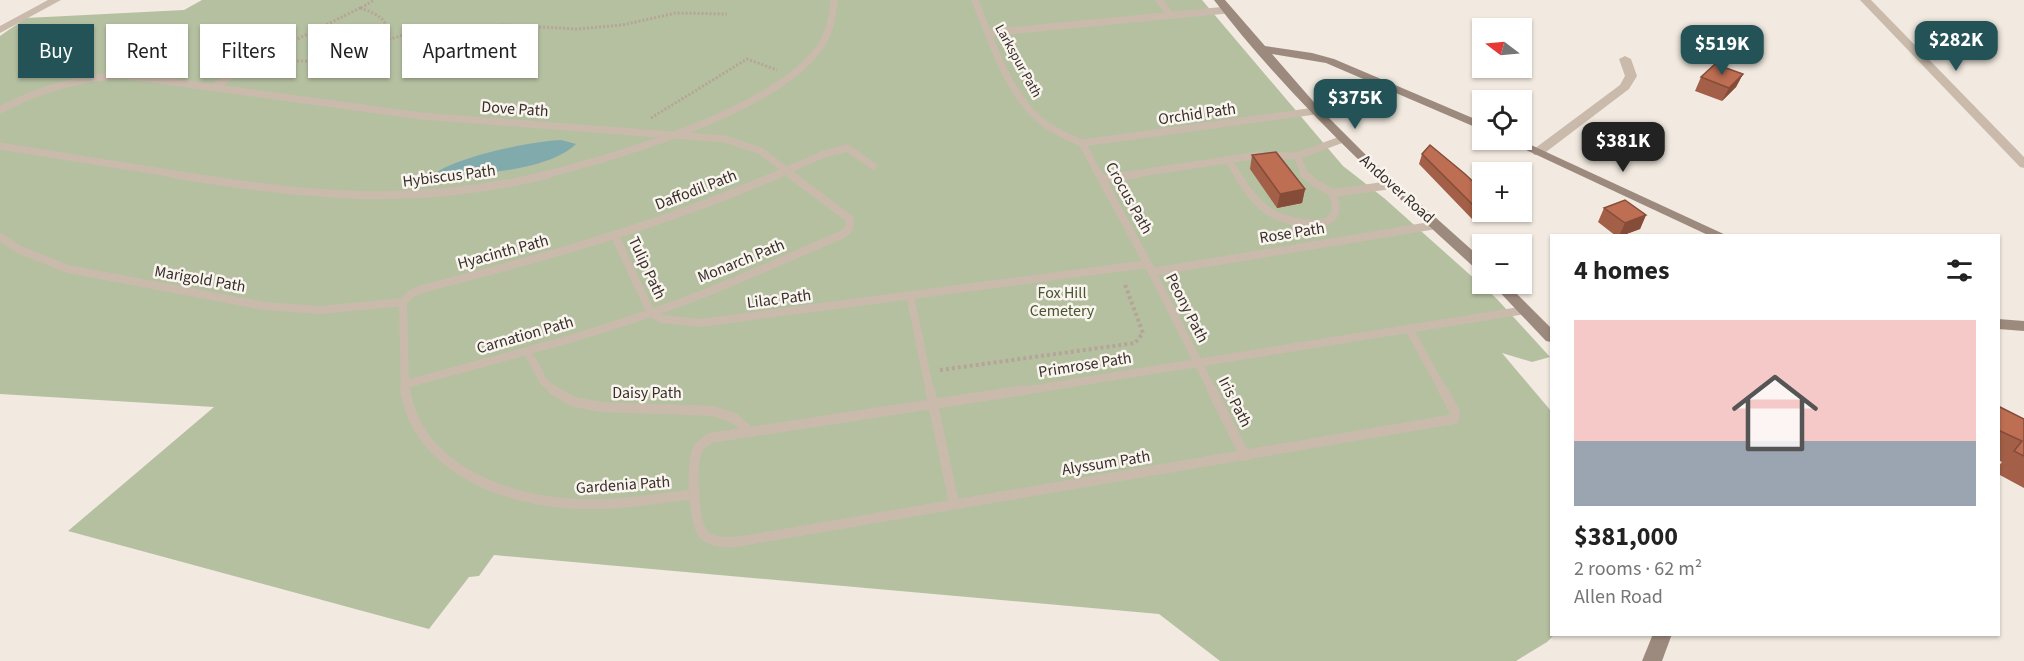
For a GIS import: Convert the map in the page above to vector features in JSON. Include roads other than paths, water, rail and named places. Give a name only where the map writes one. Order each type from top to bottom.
[{"type":"main road","name":"Andover Road","points":[[1223,5],[1315,111],[1391,185],[1472,258]]},
{"type":"main road","points":[[1260,49],[1312,56],[1330,61],[1472,122]]},
{"type":"main road","points":[[1532,149],[1718,234]]},
{"type":"main road","points":[[1509,294],[1550,336]]},
{"type":"main road","points":[[2000,324],[2024,326]]},
{"type":"main road","points":[[1652,661],[1662,636]]},
{"type":"street","points":[[0,30],[56,0]]},
{"type":"street","points":[[1866,0],[2024,164]]},
{"type":"street","points":[[1538,152],[1625,87],[1631,76],[1625,59]]},
{"type":"lane","name":"Hybiscus Path","points":[[0,146],[285,190],[385,197],[458,191],[531,178],[670,136],[761,95],[792,75],[810,59],[833,25],[834,0]]},
{"type":"lane","name":"Larkspur Path","points":[[975,0],[988,33],[1024,100],[1039,119],[1057,132],[1082,143]]},
{"type":"lane","points":[[1159,0],[1170,15]]},
{"type":"lane","points":[[988,33],[1170,15],[1223,5]]},
{"type":"lane","name":"Dove Path","points":[[0,110],[30,96],[73,82],[107,76],[135,76],[421,116],[714,138],[744,144],[761,151],[850,219],[849,229],[841,235]]},
{"type":"lane","points":[[214,87],[228,78]]},
{"type":"lane","name":"Orchid Path","points":[[1082,143],[1315,111]]},
{"type":"lane","points":[[1102,179],[1259,155],[1297,156],[1343,139]]},
{"type":"lane","name":"Crocus Path","points":[[1082,143],[1150,268]]},
{"type":"lane","name":"Daffodil Path","points":[[615,236],[686,211],[824,154],[847,147],[873,166]]},
{"type":"lane","points":[[1297,156],[1303,174],[1333,193],[1391,185]]},
{"type":"lane","points":[[1229,161],[1257,201],[1267,212],[1279,219],[1316,224],[1325,221],[1334,215],[1336,210],[1333,193]]},
{"type":"lane","name":"Rose Path","points":[[1150,268],[1436,225]]},
{"type":"lane","name":"Monarch Path","points":[[651,313],[743,278],[841,235]]},
{"type":"lane","name":"Hyacinth Path","points":[[403,302],[411,294],[422,289],[615,236]]},
{"type":"lane","name":"Tulip Path","points":[[615,236],[651,313]]},
{"type":"lane","name":"Marigold Path","points":[[0,237],[30,256],[74,270],[277,308],[321,310],[380,301],[403,302]]},
{"type":"lane","name":"Lilac Path","points":[[651,313],[662,319],[700,323],[1119,268],[1150,268]]},
{"type":"lane","name":"Peony Path","points":[[1150,268],[1198,362]]},
{"type":"lane","points":[[912,295],[910,300],[954,503]]},
{"type":"lane","name":"Gardenia Path","points":[[403,302],[409,409],[421,436],[445,459],[475,480],[519,495],[563,503],[622,503],[695,494]]},
{"type":"lane","name":"Primrose Path","points":[[695,494],[696,452],[702,443],[721,436],[934,405],[1526,310]]},
{"type":"lane","name":"Carnation Path","points":[[406,384],[527,351],[651,313]]},
{"type":"lane","name":"Alyssum Path","points":[[695,494],[698,523],[703,534],[708,538],[724,542],[747,540],[1454,419],[1455,412],[1409,329]]},
{"type":"lane","name":"Daisy Path","points":[[527,351],[543,381],[552,390],[573,402],[619,410],[679,407],[708,410],[730,415],[744,423],[750,432]]},
{"type":"lane","name":"Iris Path","points":[[1198,362],[1245,456]]},
{"type":"water","points":[[561,140],[576,144],[564,153],[532,165],[476,174],[444,177],[433,175],[443,168],[475,156],[532,143]]},
{"type":"park label","name":"Fox Hill Cemetery","points":[[1062,302]]}]
